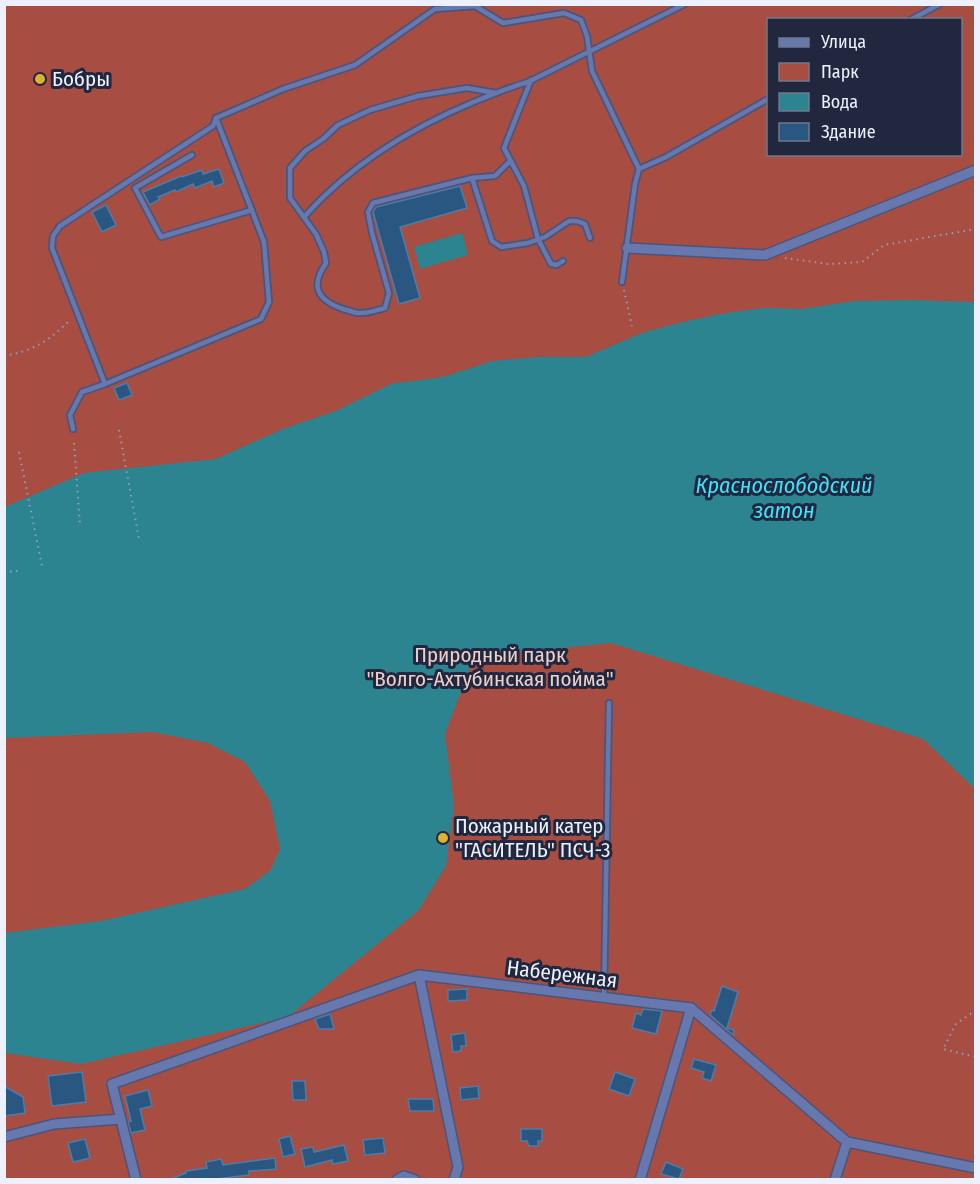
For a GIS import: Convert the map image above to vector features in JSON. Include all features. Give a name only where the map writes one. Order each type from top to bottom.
[{"type":"street","points":[[627,248],[765,255],[975,170]]},
{"type":"street","points":[[419,975],[458,1167],[454,1179]]},
{"type":"street","name":"Набережная","points":[[121,1119],[112,1084],[419,975],[691,1008]]},
{"type":"street","points":[[640,1179],[691,1008],[847,1142],[975,1168]]},
{"type":"street","points":[[4,1137],[54,1124],[121,1119],[136,1179]]},
{"type":"street","points":[[835,1179],[847,1142]]},
{"type":"street","points":[[397,1179],[404,1176],[415,1179]]},
{"type":"lane","points":[[304,217],[325,193],[376,153],[415,129],[531,80],[685,4]]},
{"type":"lane","points":[[914,18],[940,4]]},
{"type":"lane","points":[[105,384],[52,248],[53,236],[60,226],[213,126],[216,118],[283,89],[355,65],[435,9],[475,6],[503,23],[564,13],[581,20],[592,71],[639,169],[622,282]]},
{"type":"lane","points":[[531,80],[504,148],[524,186],[538,239],[552,264],[557,265],[563,261]]},
{"type":"lane","points":[[496,93],[467,88],[418,96],[370,110],[338,125],[323,140],[305,151],[290,168],[290,198],[316,234],[324,252],[326,263],[318,274],[316,282],[319,294],[333,305],[359,314],[385,308],[389,292],[368,212],[373,203],[472,178],[495,176],[510,161]]},
{"type":"lane","points":[[596,94],[602,93]]},
{"type":"lane","points":[[639,169],[666,157],[767,100]]},
{"type":"lane","points":[[73,429],[70,415],[82,392],[261,319],[269,302],[264,242],[216,118]]},
{"type":"lane","points":[[192,155],[135,188],[161,237],[252,210]]},
{"type":"lane","points":[[472,178],[492,241],[501,247],[545,237],[569,221],[577,220],[585,224],[590,238]]},
{"type":"lane","points":[[604,998],[609,703]]},
{"type":"path","points":[[765,255],[828,264],[862,262],[884,245],[975,229]]},
{"type":"path","points":[[622,282],[632,326]]},
{"type":"path","points":[[4,356],[25,353],[52,338],[77,313]]},
{"type":"path","points":[[118,430],[139,539]]},
{"type":"path","points":[[74,443],[80,525]]},
{"type":"path","points":[[20,452],[42,566]]},
{"type":"path","points":[[4,572],[18,571]]},
{"type":"path","points":[[975,1010],[956,1024],[944,1049],[975,1057]]},
{"type":"green space","name":"Природный парк \"Волго-Ахтубинская пойма\"","points":[[5,5],[975,5],[975,1179],[5,1180]]},
{"type":"water","points":[[462,233],[468,255],[420,269],[414,247]]},
{"type":"water","name":"Краснослободский затон","points":[[855,301],[975,302],[975,789],[923,739],[611,643],[474,657],[445,734],[454,806],[446,866],[418,911],[288,1017],[81,1064],[5,1053],[5,933],[101,921],[245,889],[270,871],[280,849],[270,801],[245,762],[208,743],[152,732],[5,738],[5,507],[84,473],[216,459],[283,429],[336,411],[391,384],[443,377],[493,361],[539,357],[586,357],[642,333],[720,314],[764,308],[802,309]]},
{"type":"building","points":[[219,169],[224,183],[214,187],[212,181],[195,188],[193,184],[158,197],[160,199],[150,205],[143,192],[181,176],[202,170],[203,174]]},
{"type":"building","points":[[460,186],[467,208],[400,227],[420,298],[399,304],[373,212],[376,207]]},
{"type":"building","points":[[106,205],[116,225],[102,232],[92,212]]},
{"type":"building","points":[[127,383],[132,395],[119,400],[114,388]]},
{"type":"building","points":[[722,986],[738,992],[727,1028],[734,1030],[733,1035],[710,1015],[712,1010],[714,1011]]},
{"type":"building","points":[[467,989],[467,1000],[448,1001],[448,990]]},
{"type":"building","points":[[643,1009],[662,1011],[656,1034],[632,1028],[636,1013],[641,1015]]},
{"type":"building","points":[[330,1014],[334,1029],[319,1029],[315,1019]]},
{"type":"building","points":[[465,1033],[466,1046],[461,1046],[461,1051],[453,1052],[451,1035]]},
{"type":"building","points":[[694,1059],[716,1065],[711,1081],[702,1078],[704,1072],[691,1068]]},
{"type":"building","points":[[82,1072],[86,1102],[52,1106],[48,1076]]},
{"type":"building","points":[[615,1072],[635,1079],[629,1096],[609,1089]]},
{"type":"building","points":[[292,1081],[305,1081],[306,1100],[293,1100]]},
{"type":"building","points":[[4,1086],[23,1097],[25,1113],[4,1116]]},
{"type":"building","points":[[478,1086],[479,1098],[461,1100],[460,1088]]},
{"type":"building","points":[[148,1090],[152,1106],[140,1109],[145,1130],[131,1133],[128,1122],[131,1121],[125,1096]]},
{"type":"building","points":[[408,1099],[433,1099],[434,1111],[410,1111]]},
{"type":"building","points":[[521,1129],[542,1129],[542,1141],[538,1141],[538,1146],[529,1146],[527,1141],[521,1141]]},
{"type":"building","points":[[290,1136],[295,1154],[283,1157],[279,1139]]},
{"type":"building","points":[[383,1138],[385,1153],[365,1155],[363,1140]]},
{"type":"building","points":[[85,1139],[90,1158],[73,1162],[68,1143]]},
{"type":"building","points":[[344,1145],[348,1161],[333,1164],[332,1160],[305,1167],[301,1149],[313,1147],[314,1152]]},
{"type":"building","points":[[275,1158],[276,1169],[249,1171],[249,1175],[216,1179],[171,1179],[186,1171],[207,1168],[206,1162],[221,1159],[223,1165]]},
{"type":"building","points":[[666,1162],[683,1169],[679,1179],[661,1174]]},
{"type":"place","name":"Бобры","points":[[40,79]]},
{"type":"place","name":"Пожарный катер \"ГАСИТЕЛЬ\" ПСЧ-3","points":[[443,838]]}]
